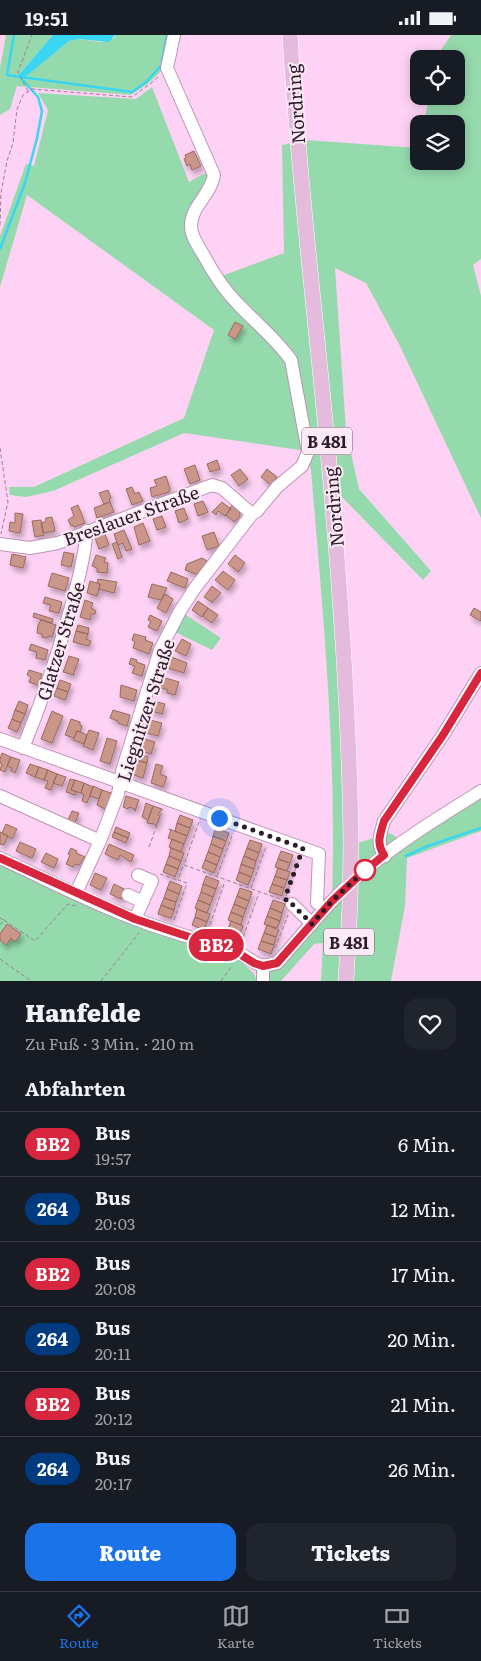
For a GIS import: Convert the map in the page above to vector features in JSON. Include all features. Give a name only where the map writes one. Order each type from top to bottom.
[{"type":"main road","name":"Nordring","points":[[290,35],[295,116],[332,495],[345,666],[350,759],[351,847],[346,981]]},
{"type":"street","points":[[167,68],[174,35]]},
{"type":"street","name":"Liegnitzer Straße","points":[[76,893],[100,841],[118,794],[122,771],[160,650],[180,611],[195,588],[252,514],[257,511],[277,487],[302,466],[308,452],[291,360],[218,280],[195,241],[191,227],[194,210],[212,185],[214,175],[167,68]]},
{"type":"street","name":"Breslauer Straße","points":[[0,544],[30,548],[58,543],[212,485],[222,488],[252,514]]},
{"type":"street","name":"Glatzer Straße","points":[[23,748],[43,698],[60,647],[84,560],[87,531]]},
{"type":"street","points":[[384,855],[380,848],[380,836],[384,821],[443,735],[481,673]]},
{"type":"street","points":[[0,739],[319,854],[317,903]]},
{"type":"street","points":[[0,858],[135,919],[238,953],[263,966],[277,963],[348,886],[384,855],[481,791]]},
{"type":"street","points":[[0,796],[100,841]]},
{"type":"street","points":[[135,919],[152,881],[138,875]]},
{"type":"street","points":[[128,895],[143,902]]},
{"type":"street","points":[[292,904],[312,924]]},
{"type":"street","points":[[263,966],[263,981]]},
{"type":"path","points":[[28,92],[18,71],[32,35]]},
{"type":"path","points":[[0,225],[1,193],[7,161],[14,143],[17,109],[23,95],[32,89],[132,97],[150,85],[167,68]]},
{"type":"path","points":[[0,449],[8,502],[0,544]]},
{"type":"path","points":[[149,847],[167,799]]},
{"type":"path","points":[[178,881],[202,812]]},
{"type":"path","points":[[217,877],[236,824]]},
{"type":"path","points":[[250,889],[270,836]]},
{"type":"path","points":[[184,865],[286,901],[286,895],[303,848]]},
{"type":"path","points":[[152,881],[157,873],[186,883],[170,931]]},
{"type":"path","points":[[204,942],[226,880]]},
{"type":"path","points":[[238,953],[259,892]]},
{"type":"path","points":[[0,917],[35,941],[68,904],[78,907]]},
{"type":"path","points":[[276,948],[292,904]]},
{"type":"path","points":[[0,925],[4,920]]},
{"type":"path","points":[[102,981],[139,933]]},
{"type":"path","points":[[0,959],[30,981]]},
{"type":"path","points":[[221,981],[232,966]]},
{"type":"green space","points":[[6,35],[53,35],[18,76],[24,77],[69,41],[77,39],[101,42],[114,38],[115,35],[171,35],[165,67],[149,83],[131,95],[17,86],[10,109],[0,115],[0,68]]},
{"type":"green space","points":[[451,35],[481,35],[481,259],[473,265],[481,296],[481,518],[399,344],[366,283],[335,268],[346,431],[359,489],[431,571],[423,580],[341,496],[327,497],[343,730],[345,847],[390,833],[400,843],[481,791],[481,831],[407,858],[405,906],[391,981],[321,981],[323,943],[314,944],[281,981],[263,981],[270,965],[332,901],[333,793],[328,685],[311,470],[306,451],[184,433],[53,491],[26,497],[10,495],[9,487],[34,487],[184,418],[214,330],[27,195],[0,287],[0,236],[26,164],[34,166],[48,110],[38,93],[136,99],[152,87],[189,182],[209,171],[211,175],[187,229],[219,277],[284,253],[282,145],[306,140],[410,147],[410,170],[465,170],[465,115],[426,115],[427,105],[465,105],[465,50],[441,50]]},
{"type":"green space","points":[[183,613],[221,638],[212,650],[173,631]]},
{"type":"green space","points":[[0,864],[115,917],[240,960],[254,974],[257,981],[0,981]]},
{"type":"water","points":[[53,35],[115,35],[109,42],[78,39],[69,41],[25,77],[18,76]]},
{"type":"building","points":[[194,151],[201,166],[192,170],[190,164],[187,166],[184,159],[186,158],[185,155]]},
{"type":"building","points":[[235,322],[243,326],[235,339],[228,335]]},
{"type":"building","points":[[217,460],[220,469],[210,472],[207,464]]},
{"type":"building","points":[[195,465],[200,480],[190,484],[184,469]]},
{"type":"building","points":[[240,469],[248,479],[239,486],[231,475]]},
{"type":"building","points":[[267,469],[277,477],[271,485],[261,477]]},
{"type":"building","points":[[166,476],[170,489],[169,492],[152,497],[150,488],[157,486],[154,480]]},
{"type":"building","points":[[132,487],[135,494],[139,492],[143,501],[132,505],[126,489]]},
{"type":"building","points":[[108,490],[111,498],[109,499],[110,502],[104,504],[99,493]]},
{"type":"building","points":[[203,501],[208,512],[198,516],[194,504]]},
{"type":"building","points":[[110,502],[114,512],[97,518],[94,508]]},
{"type":"building","points":[[222,502],[231,509],[225,516],[218,511],[216,515],[212,512]]},
{"type":"building","points":[[78,505],[85,523],[74,527],[73,525],[71,526],[68,520],[74,516],[71,508]]},
{"type":"building","points":[[232,505],[240,513],[240,516],[234,522],[226,515]]},
{"type":"building","points":[[184,508],[188,519],[179,523],[175,511]]},
{"type":"building","points":[[15,513],[23,514],[20,533],[9,531],[10,522],[15,523]]},
{"type":"building","points":[[162,516],[166,527],[157,530],[153,519]]},
{"type":"building","points":[[52,517],[55,531],[43,533],[41,523],[45,522],[46,518]]},
{"type":"building","points":[[41,520],[44,535],[35,537],[32,521]]},
{"type":"building","points":[[143,523],[150,541],[139,545],[134,527]]},
{"type":"building","points":[[124,530],[132,549],[126,551],[123,543],[118,545],[114,534]]},
{"type":"building","points":[[214,532],[219,546],[207,550],[202,536]]},
{"type":"building","points":[[105,534],[109,545],[99,549],[95,538]]},
{"type":"building","points":[[117,542],[122,557],[118,559],[112,544]]},
{"type":"building","points":[[64,552],[74,554],[71,567],[61,565]]},
{"type":"building","points":[[12,554],[26,557],[23,568],[10,565]]},
{"type":"building","points":[[96,555],[106,558],[104,562],[108,563],[107,573],[97,572],[97,568],[92,566]]},
{"type":"building","points":[[235,555],[245,563],[238,572],[228,564]]},
{"type":"building","points":[[202,558],[207,561],[200,572],[196,574],[185,570],[187,564]]},
{"type":"building","points":[[223,571],[235,580],[228,590],[215,580]]},
{"type":"building","points":[[171,572],[188,579],[185,588],[167,581]]},
{"type":"building","points":[[52,573],[69,578],[65,591],[48,586]]},
{"type":"building","points":[[98,579],[117,582],[114,593],[99,589]]},
{"type":"building","points":[[90,581],[100,584],[97,596],[87,593]]},
{"type":"building","points":[[152,584],[167,588],[161,600],[148,597]]},
{"type":"building","points":[[212,586],[221,593],[213,603],[204,597]]},
{"type":"building","points":[[165,594],[173,599],[166,613],[157,608]]},
{"type":"building","points":[[45,597],[62,602],[59,613],[49,611],[51,605],[43,603]]},
{"type":"building","points":[[85,600],[93,603],[91,608],[96,611],[95,614],[91,614],[90,620],[80,617]]},
{"type":"building","points":[[198,601],[208,608],[202,617],[192,610]]},
{"type":"building","points":[[208,608],[218,615],[212,623],[203,615]]},
{"type":"building","points":[[474,608],[481,612],[481,621],[470,615]]},
{"type":"building","points":[[34,613],[53,619],[52,623],[33,617]]},
{"type":"building","points":[[150,615],[162,621],[157,631],[148,627],[151,621],[148,620]]},
{"type":"building","points":[[41,620],[56,625],[52,637],[42,637],[42,634],[37,633]]},
{"type":"building","points":[[78,625],[89,628],[88,634],[76,631]]},
{"type":"building","points":[[76,631],[88,634],[86,639],[91,641],[89,646],[73,642]]},
{"type":"building","points":[[134,634],[146,637],[145,640],[153,643],[149,654],[133,648],[135,642],[132,640]]},
{"type":"building","points":[[182,639],[191,644],[186,656],[175,651]]},
{"type":"building","points":[[31,644],[48,650],[45,660],[36,658],[37,652],[29,650]]},
{"type":"building","points":[[69,656],[79,659],[73,675],[63,672]]},
{"type":"building","points":[[169,656],[187,663],[184,673],[165,667]]},
{"type":"building","points":[[131,658],[145,665],[142,676],[132,673],[135,666],[129,664]]},
{"type":"building","points":[[29,670],[42,674],[38,685],[29,682],[31,677],[27,675]]},
{"type":"building","points":[[162,677],[179,682],[175,695],[167,693],[168,690],[158,687]]},
{"type":"building","points":[[60,680],[71,684],[68,692],[57,688]]},
{"type":"building","points":[[121,685],[137,690],[134,701],[120,697]]},
{"type":"building","points":[[57,688],[68,692],[65,700],[54,696]]},
{"type":"building","points":[[19,701],[28,705],[25,714],[15,710]]},
{"type":"building","points":[[154,701],[165,704],[162,714],[151,711]]},
{"type":"building","points":[[15,710],[25,714],[21,723],[12,719]]},
{"type":"building","points":[[113,710],[130,715],[127,726],[110,718]]},
{"type":"building","points":[[52,711],[63,716],[52,743],[41,739]]},
{"type":"building","points":[[12,719],[21,723],[17,732],[8,728]]},
{"type":"building","points":[[71,719],[80,722],[82,726],[80,732],[77,731],[74,738],[65,735]]},
{"type":"building","points":[[150,720],[162,723],[158,736],[146,733]]},
{"type":"building","points":[[89,730],[99,733],[93,750],[83,746]]},
{"type":"building","points":[[77,731],[87,735],[84,744],[73,740]]},
{"type":"building","points":[[107,738],[117,741],[110,764],[100,761]]},
{"type":"building","points":[[145,739],[155,742],[151,754],[141,751]]},
{"type":"building","points":[[2,753],[11,757],[5,772],[0,770]]},
{"type":"building","points":[[138,754],[148,757],[147,763],[136,760]]},
{"type":"building","points":[[11,757],[20,760],[15,773],[11,771],[12,768],[7,766]]},
{"type":"building","points":[[135,760],[147,763],[143,778],[131,774]]},
{"type":"building","points":[[30,764],[39,767],[35,777],[26,773]]},
{"type":"building","points":[[156,764],[163,766],[160,774],[167,777],[163,787],[151,783]]},
{"type":"building","points":[[39,767],[48,770],[44,780],[35,777]]},
{"type":"building","points":[[48,770],[57,774],[51,790],[45,788],[48,781],[44,780]]},
{"type":"building","points":[[57,774],[66,777],[62,786],[53,783]]},
{"type":"building","points":[[70,779],[75,780],[71,790],[77,792],[75,795],[66,792]]},
{"type":"building","points":[[75,780],[84,783],[81,793],[71,790]]},
{"type":"building","points":[[84,783],[93,787],[87,803],[82,801],[84,794],[81,793]]},
{"type":"building","points":[[93,786],[102,790],[99,799],[90,796]]},
{"type":"building","points":[[102,790],[111,793],[107,810],[97,805]]},
{"type":"building","points":[[126,796],[139,800],[135,811],[135,809],[129,807],[128,809],[123,807]]},
{"type":"building","points":[[146,803],[153,806],[148,820],[142,817]]},
{"type":"building","points":[[153,806],[162,809],[158,815],[160,816],[156,826],[153,823],[147,823]]},
{"type":"building","points":[[72,811],[79,813],[75,823],[68,820]]},
{"type":"building","points":[[180,815],[193,820],[190,828],[177,823]]},
{"type":"building","points":[[177,823],[190,828],[187,836],[175,831]]},
{"type":"building","points":[[6,824],[17,829],[12,839],[2,833]]},
{"type":"building","points":[[116,827],[130,833],[128,838],[114,832]]},
{"type":"building","points":[[216,828],[229,833],[226,841],[213,836]]},
{"type":"building","points":[[169,829],[187,836],[184,844],[168,838],[171,830]]},
{"type":"building","points":[[0,832],[8,836],[4,845],[0,844]]},
{"type":"building","points":[[114,832],[128,838],[126,843],[112,837]]},
{"type":"building","points":[[213,836],[226,841],[223,849],[211,844]]},
{"type":"building","points":[[172,839],[184,844],[181,852],[169,847]]},
{"type":"building","points":[[250,840],[262,844],[259,853],[247,848]]},
{"type":"building","points":[[20,842],[36,849],[32,858],[16,851]]},
{"type":"building","points":[[109,844],[134,855],[131,862],[120,855],[118,860],[105,854]]},
{"type":"building","points":[[211,844],[223,849],[220,857],[208,852]]},
{"type":"building","points":[[71,848],[77,851],[76,853],[85,857],[79,865],[75,864],[73,867],[66,864]]},
{"type":"building","points":[[171,848],[184,853],[181,861],[169,856]]},
{"type":"building","points":[[247,848],[259,853],[256,861],[244,856]]},
{"type":"building","points":[[281,851],[293,855],[290,863],[278,859]]},
{"type":"building","points":[[208,852],[220,857],[217,865],[205,860]]},
{"type":"building","points":[[46,853],[58,859],[54,868],[41,862]]},
{"type":"building","points":[[169,856],[181,861],[178,869],[166,864]]},
{"type":"building","points":[[244,856],[256,861],[254,869],[241,864]]},
{"type":"building","points":[[278,859],[290,863],[287,871],[275,867]]},
{"type":"building","points":[[205,860],[217,865],[214,873],[202,868]]},
{"type":"building","points":[[166,864],[178,869],[175,877],[163,872]]},
{"type":"building","points":[[241,864],[254,869],[251,877],[239,872]]},
{"type":"building","points":[[278,868],[290,872],[287,880],[275,876]]},
{"type":"building","points":[[239,872],[251,877],[248,885],[236,880]]},
{"type":"building","points":[[95,873],[107,878],[101,890],[90,885]]},
{"type":"building","points":[[206,876],[219,881],[216,889],[203,884]]},
{"type":"building","points":[[275,876],[287,880],[284,888],[272,884]]},
{"type":"building","points":[[170,881],[182,886],[179,894],[167,889]]},
{"type":"building","points":[[114,884],[126,890],[121,899],[110,894]]},
{"type":"building","points":[[203,884],[216,889],[213,897],[201,892]]},
{"type":"building","points":[[272,884],[284,888],[282,896],[269,892]]},
{"type":"building","points":[[240,888],[252,892],[249,901],[237,896]]},
{"type":"building","points":[[167,889],[179,894],[176,902],[164,898]]},
{"type":"building","points":[[201,892],[213,897],[210,905],[198,900]]},
{"type":"building","points":[[237,896],[249,901],[246,909],[234,904]]},
{"type":"building","points":[[164,898],[176,902],[174,910],[161,905]]},
{"type":"building","points":[[198,900],[210,905],[207,913],[195,908]]},
{"type":"building","points":[[273,900],[285,904],[282,913],[270,908]]},
{"type":"building","points":[[234,904],[246,909],[243,917],[231,912]]},
{"type":"building","points":[[161,905],[174,910],[171,918],[158,914]]},
{"type":"building","points":[[270,908],[282,913],[280,921],[267,916]]},
{"type":"building","points":[[197,909],[210,914],[207,922],[195,917]]},
{"type":"building","points":[[231,912],[243,917],[241,925],[228,920]]},
{"type":"building","points":[[267,916],[280,921],[277,928],[264,924]]},
{"type":"building","points":[[195,917],[207,922],[204,930],[192,925]]},
{"type":"building","points":[[231,921],[243,926],[240,934],[228,929]]},
{"type":"building","points":[[7,924],[21,934],[15,942],[11,938],[6,945],[0,940],[0,934]]},
{"type":"building","points":[[267,925],[279,930],[276,937],[264,933]]},
{"type":"building","points":[[228,929],[240,934],[237,942],[225,937]]},
{"type":"building","points":[[264,933],[276,937],[274,945],[261,941]]},
{"type":"building","points":[[261,941],[274,945],[271,954],[258,949]]},
{"type":"waterway","points":[[14,35],[7,75],[132,92],[146,82],[161,66]]},
{"type":"waterway","points":[[162,61],[167,35]]},
{"type":"waterway","points":[[0,249],[25,183],[42,111],[38,97],[20,77]]},
{"type":"waterway","points":[[406,856],[428,846],[481,828]]},
{"type":"bus line","name":"BB2","points":[[0,858],[135,919],[238,953],[263,966],[277,963],[332,901],[384,855],[380,848],[380,836],[384,821],[443,735],[481,673]]},
{"type":"route","points":[[219,818],[303,848],[286,895],[286,901],[292,904],[312,924],[332,901],[365,870]]}]
